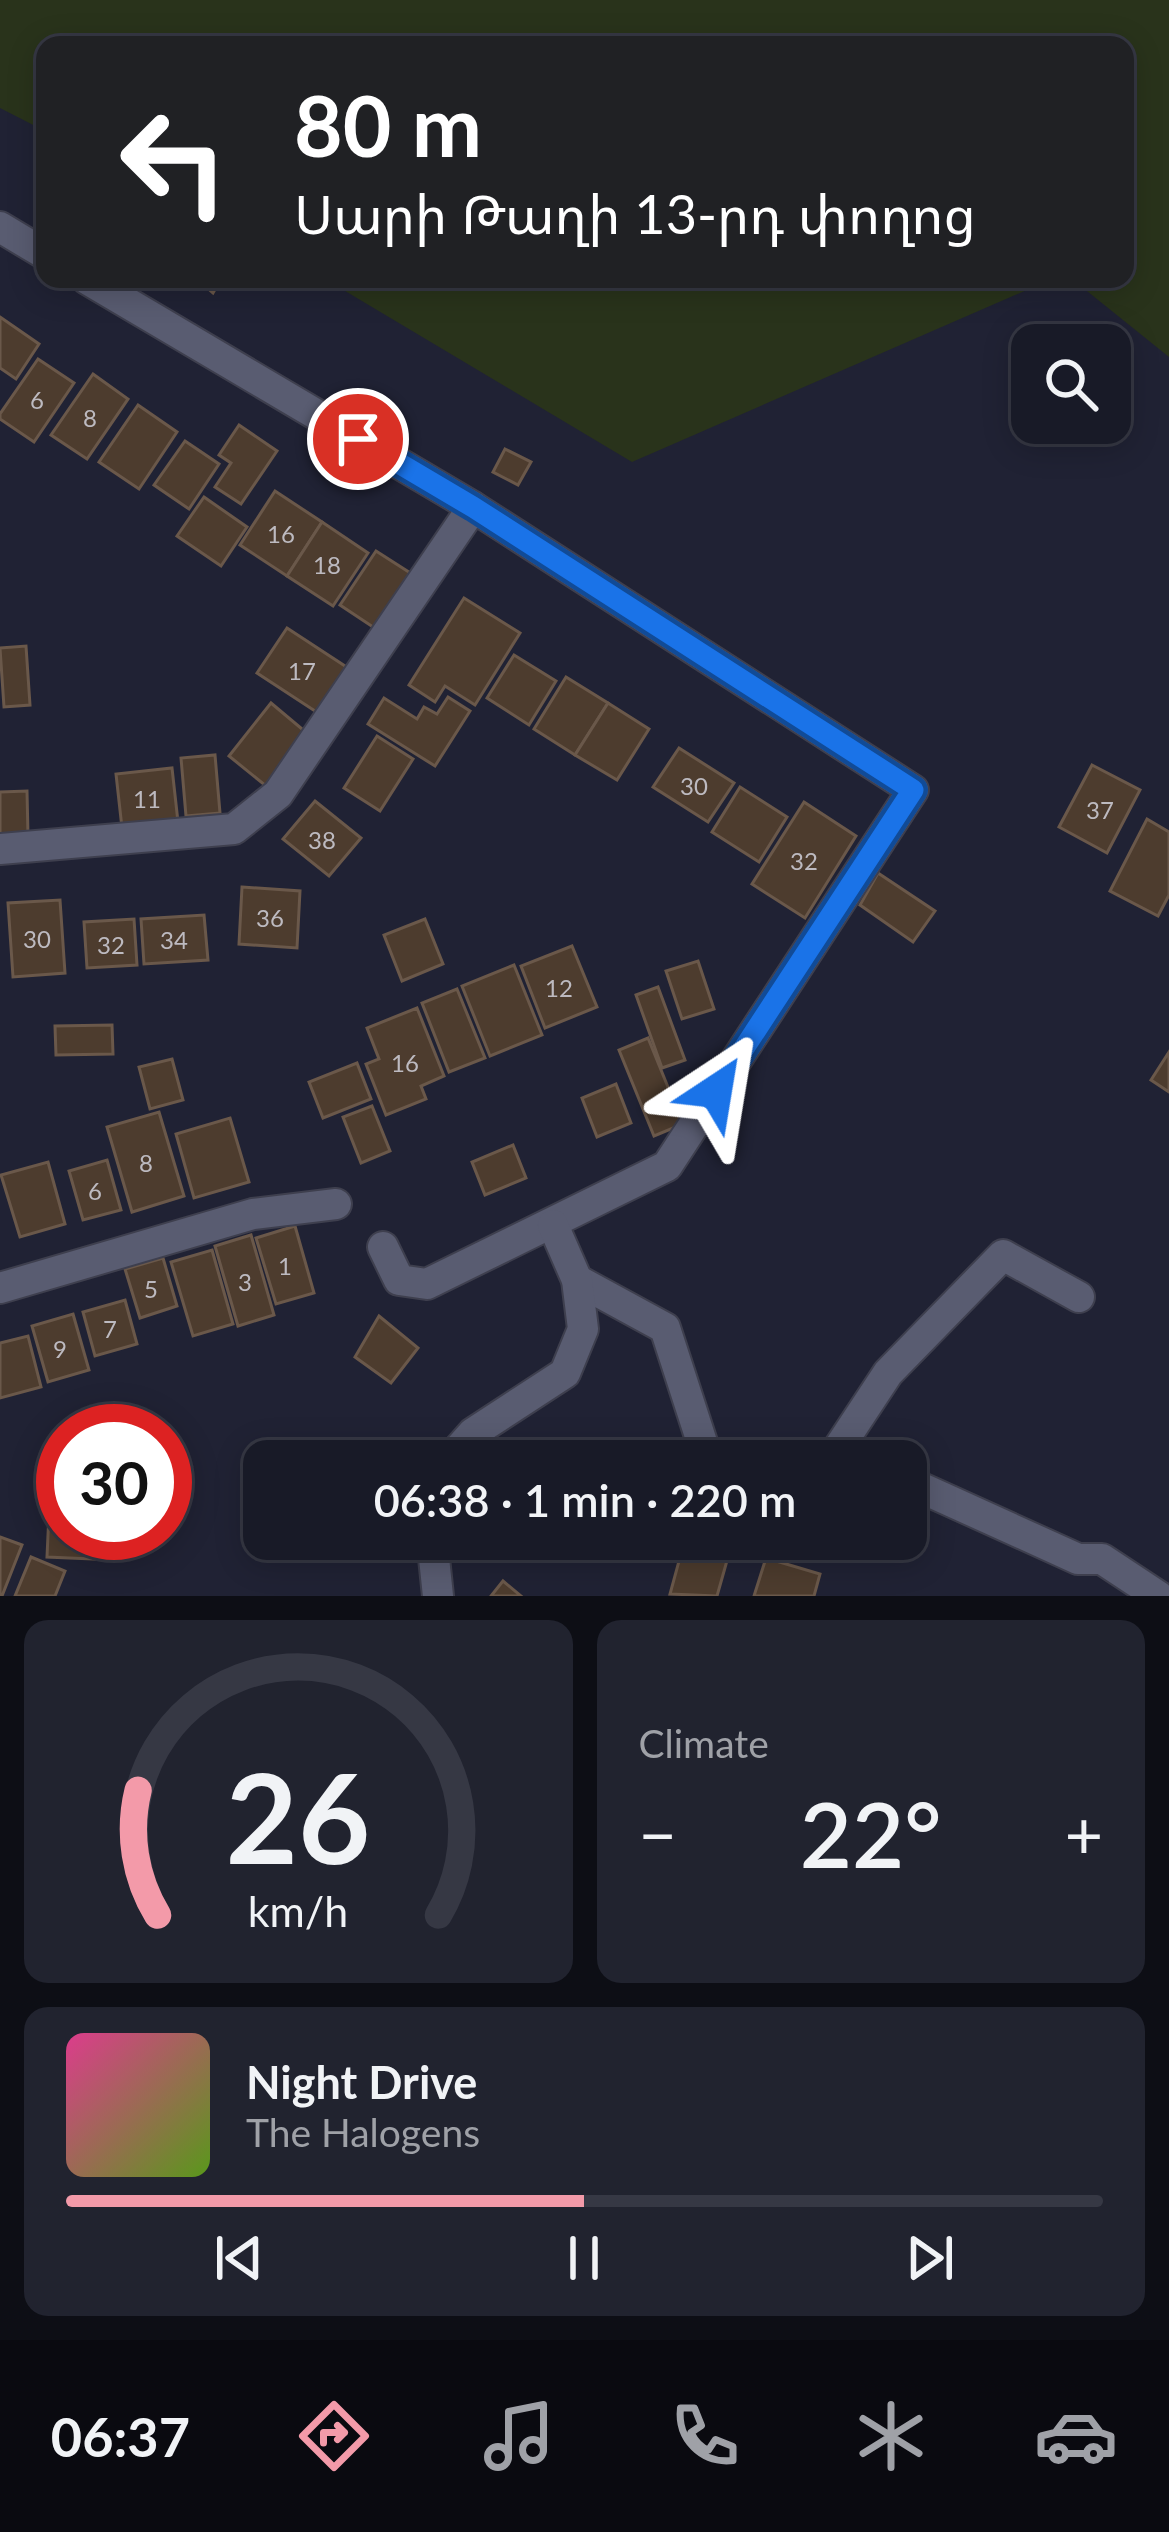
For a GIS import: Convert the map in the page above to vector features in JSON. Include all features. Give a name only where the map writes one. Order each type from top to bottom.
[{"type":"street","points":[[0,227],[36,249]]},
{"type":"street","points":[[102,288],[473,507],[913,790],[667,1166],[422,1285],[399,1280],[383,1246]]},
{"type":"street","points":[[0,849],[234,829],[278,794],[473,507]]},
{"type":"street","points":[[0,1288],[253,1214],[336,1204]]},
{"type":"street","points":[[466,1440],[565,1372],[583,1329],[578,1280],[553,1225]]},
{"type":"street","points":[[851,1440],[888,1373],[1003,1255],[1079,1298]]},
{"type":"street","points":[[578,1280],[665,1328],[701,1440]]},
{"type":"street","points":[[927,1490],[1078,1558],[1102,1559],[1158,1596]]},
{"type":"street","points":[[434,1560],[438,1596]]},
{"type":"green space","points":[[0,0],[1169,0],[1169,357],[1083,288],[1134,288],[1134,36],[36,36],[36,126],[0,108]]},
{"type":"green space","points":[[340,288],[1031,288],[632,462]]},
{"type":"building","points":[[0,317],[39,344],[16,379],[0,368]]},
{"type":"building","points":[[38,359],[74,383],[34,442],[0,419],[0,414]]},
{"type":"building","points":[[93,374],[128,399],[87,459],[51,435]]},
{"type":"building","points":[[138,405],[177,432],[139,489],[99,462]]},
{"type":"building","points":[[239,425],[277,451],[241,504],[215,487],[231,463],[219,455]]},
{"type":"building","points":[[185,441],[219,464],[189,509],[154,485]]},
{"type":"building","points":[[505,449],[531,462],[518,485],[493,472]]},
{"type":"building","points":[[275,491],[322,522],[287,576],[240,545]]},
{"type":"building","points":[[204,497],[247,527],[221,566],[177,536]]},
{"type":"building","points":[[322,522],[368,553],[333,606],[287,576]]},
{"type":"building","points":[[376,551],[415,576],[379,631],[340,605]]},
{"type":"building","points":[[464,598],[520,633],[475,705],[445,686],[435,702],[409,685]]},
{"type":"building","points":[[287,628],[348,668],[318,713],[257,673]]},
{"type":"building","points":[[26,646],[30,705],[4,707],[0,648]]},
{"type":"building","points":[[514,655],[556,681],[529,725],[487,698]]},
{"type":"building","points":[[566,677],[608,703],[575,755],[534,729]]},
{"type":"building","points":[[448,697],[470,711],[435,766],[368,724],[384,698],[417,719],[424,707],[437,714]]},
{"type":"building","points":[[271,703],[308,734],[266,786],[229,756]]},
{"type":"building","points":[[608,703],[649,729],[617,780],[575,755]]},
{"type":"building","points":[[377,736],[413,759],[380,811],[344,788]]},
{"type":"building","points":[[679,748],[734,783],[708,822],[653,787]]},
{"type":"building","points":[[215,755],[220,813],[186,816],[181,758]]},
{"type":"building","points":[[1092,765],[1140,790],[1107,853],[1059,827]]},
{"type":"building","points":[[172,768],[178,822],[122,828],[116,774]]},
{"type":"building","points":[[740,787],[787,817],[759,862],[712,832]]},
{"type":"building","points":[[27,791],[28,836],[0,836],[0,792]]},
{"type":"building","points":[[315,801],[361,838],[329,876],[283,839]]},
{"type":"building","points":[[804,802],[856,836],[805,918],[752,884]]},
{"type":"building","points":[[1147,819],[1169,832],[1169,895],[1158,916],[1110,891]]},
{"type":"building","points":[[878,873],[935,911],[913,942],[860,905]]},
{"type":"building","points":[[242,887],[300,891],[297,948],[239,944]]},
{"type":"building","points":[[60,900],[65,973],[13,977],[8,903]]},
{"type":"building","points":[[204,915],[208,960],[144,964],[141,919]]},
{"type":"building","points":[[134,919],[137,965],[87,968],[84,922]]},
{"type":"building","points":[[425,919],[443,964],[402,981],[384,935]]},
{"type":"building","points":[[572,946],[597,1007],[545,1028],[521,966]]},
{"type":"building","points":[[698,961],[714,1009],[682,1019],[666,971]]},
{"type":"building","points":[[514,965],[542,1035],[490,1056],[462,986]]},
{"type":"building","points":[[658,987],[685,1060],[662,1068],[636,995]]},
{"type":"building","points":[[457,989],[485,1058],[449,1072],[422,1003]]},
{"type":"building","points":[[417,1008],[444,1076],[421,1086],[426,1099],[386,1115],[366,1064],[379,1059],[367,1028]]},
{"type":"building","points":[[112,1025],[113,1054],[56,1055],[55,1026]]},
{"type":"building","points":[[648,1038],[683,1124],[654,1136],[619,1050]]},
{"type":"building","points":[[1169,1052],[1169,1092],[1151,1080]]},
{"type":"building","points":[[172,1059],[183,1100],[150,1109],[139,1067]]},
{"type":"building","points":[[357,1063],[371,1099],[323,1118],[309,1082]]},
{"type":"building","points":[[616,1084],[631,1123],[597,1137],[582,1098]]},
{"type":"building","points":[[372,1106],[390,1151],[361,1163],[343,1117]]},
{"type":"building","points":[[159,1112],[184,1196],[132,1212],[107,1127]]},
{"type":"building","points":[[230,1118],[249,1182],[194,1198],[176,1134]]},
{"type":"building","points":[[513,1145],[526,1178],[485,1195],[472,1162]]},
{"type":"building","points":[[107,1160],[121,1210],[83,1220],[69,1171]]},
{"type":"building","points":[[48,1162],[65,1224],[20,1237],[1,1175]]},
{"type":"building","points":[[295,1226],[314,1293],[276,1304],[256,1238]]},
{"type":"building","points":[[251,1235],[274,1315],[238,1326],[215,1246]]},
{"type":"building","points":[[212,1250],[233,1324],[193,1336],[171,1262]]},
{"type":"building","points":[[163,1258],[177,1306],[140,1318],[125,1269]]},
{"type":"building","points":[[125,1300],[137,1344],[95,1356],[83,1312]]},
{"type":"building","points":[[73,1314],[89,1370],[48,1382],[32,1326]]},
{"type":"building","points":[[379,1316],[418,1348],[391,1383],[355,1357]]},
{"type":"building","points":[[28,1336],[41,1387],[0,1398],[0,1343]]},
{"type":"building","points":[[0,1537],[22,1545],[2,1596],[0,1596]]},
{"type":"building","points":[[31,1557],[65,1571],[55,1596],[15,1596]]},
{"type":"building","points":[[679,1560],[727,1560],[717,1596],[670,1594]]},
{"type":"building","points":[[765,1560],[820,1574],[814,1596],[754,1596]]},
{"type":"building","points":[[503,1581],[521,1596],[491,1596]]},
{"type":"route","points":[[358,439],[473,507],[913,790],[716,1091]]}]
